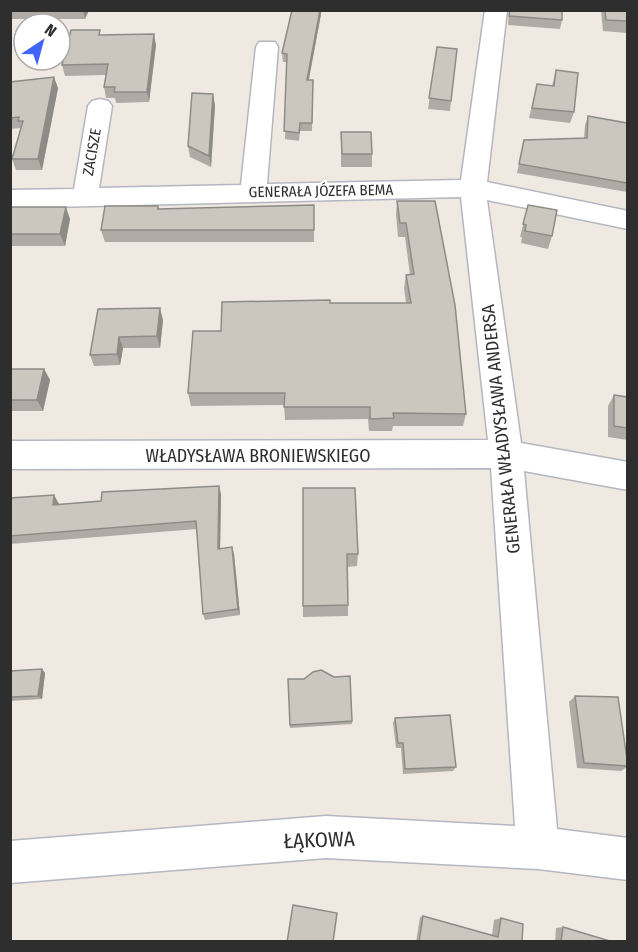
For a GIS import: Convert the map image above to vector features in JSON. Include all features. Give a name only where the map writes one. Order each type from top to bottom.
[{"type":"street","name":"GENERAŁA WŁADYSŁAWA ANDERSA","points":[[496,10],[473,188],[506,454],[538,848]]},
{"type":"street","points":[[253,193],[267,47]]},
{"type":"street","name":"ZACISZE","points":[[85,198],[100,106]]},
{"type":"street","name":"GENERAŁA JÓZEFA BEMA","points":[[10,199],[473,188],[627,220]]},
{"type":"street","name":"WŁADYSŁAWA BRONIEWSKIEGO","points":[[10,455],[506,454],[627,476]]},
{"type":"street","name":"ŁĄKOWA","points":[[10,862],[326,837],[538,848],[627,859]]},
{"type":"building","points":[[292,10],[320,10],[307,80],[313,80],[312,123],[300,123],[299,133],[284,131],[287,54],[282,53]]},
{"type":"building","points":[[510,10],[562,10],[562,20],[509,16]]},
{"type":"building","points":[[605,10],[627,10],[627,21],[606,20]]},
{"type":"building","points":[[72,30],[100,30],[99,35],[154,34],[147,92],[114,92],[115,87],[104,87],[108,64],[72,65]]},
{"type":"building","points":[[437,47],[457,49],[451,101],[429,98]]},
{"type":"building","points":[[556,70],[578,73],[574,112],[532,108],[537,84],[554,86]]},
{"type":"building","points":[[54,77],[38,159],[12,159],[23,121],[18,121],[19,117],[10,118],[10,82]]},
{"type":"building","points":[[192,93],[213,94],[209,156],[188,146]]},
{"type":"building","points":[[588,116],[627,123],[627,183],[519,164],[524,140],[587,138]]},
{"type":"building","points":[[341,132],[371,132],[372,154],[342,154]]},
{"type":"building","points":[[397,201],[435,201],[455,305],[466,414],[393,413],[394,418],[370,419],[370,407],[284,407],[285,393],[188,393],[193,331],[221,331],[222,302],[330,300],[330,303],[411,303],[406,275],[414,274],[406,223],[400,223]]},
{"type":"building","points":[[314,205],[314,230],[101,230],[105,206],[158,206],[158,209]]},
{"type":"building","points":[[528,205],[557,210],[552,236],[525,231],[526,225],[523,224]]},
{"type":"building","points":[[10,207],[66,207],[60,234],[10,234]]},
{"type":"building","points":[[160,308],[157,336],[119,337],[117,354],[90,355],[98,309]]},
{"type":"building","points":[[10,369],[44,369],[37,400],[10,400]]},
{"type":"building","points":[[614,395],[627,397],[627,428],[614,426]]},
{"type":"building","points":[[219,486],[218,549],[232,547],[238,609],[203,614],[196,521],[10,536],[10,498],[54,495],[53,505],[101,501],[102,492]]},
{"type":"building","points":[[303,488],[355,488],[358,554],[347,554],[348,605],[303,606]]},
{"type":"building","points":[[42,669],[38,696],[10,697],[10,671]]},
{"type":"building","points":[[321,670],[334,677],[350,676],[352,721],[290,725],[288,679],[304,679],[313,672]]},
{"type":"building","points":[[575,696],[618,697],[627,766],[584,763]]},
{"type":"building","points":[[450,715],[456,767],[405,769],[403,743],[398,743],[395,718]]},
{"type":"building","points":[[293,905],[337,913],[333,942],[287,942]]},
{"type":"building","points":[[423,916],[498,937],[501,918],[523,924],[522,942],[419,942]]},
{"type":"building","points":[[563,927],[613,942],[561,942]]}]
